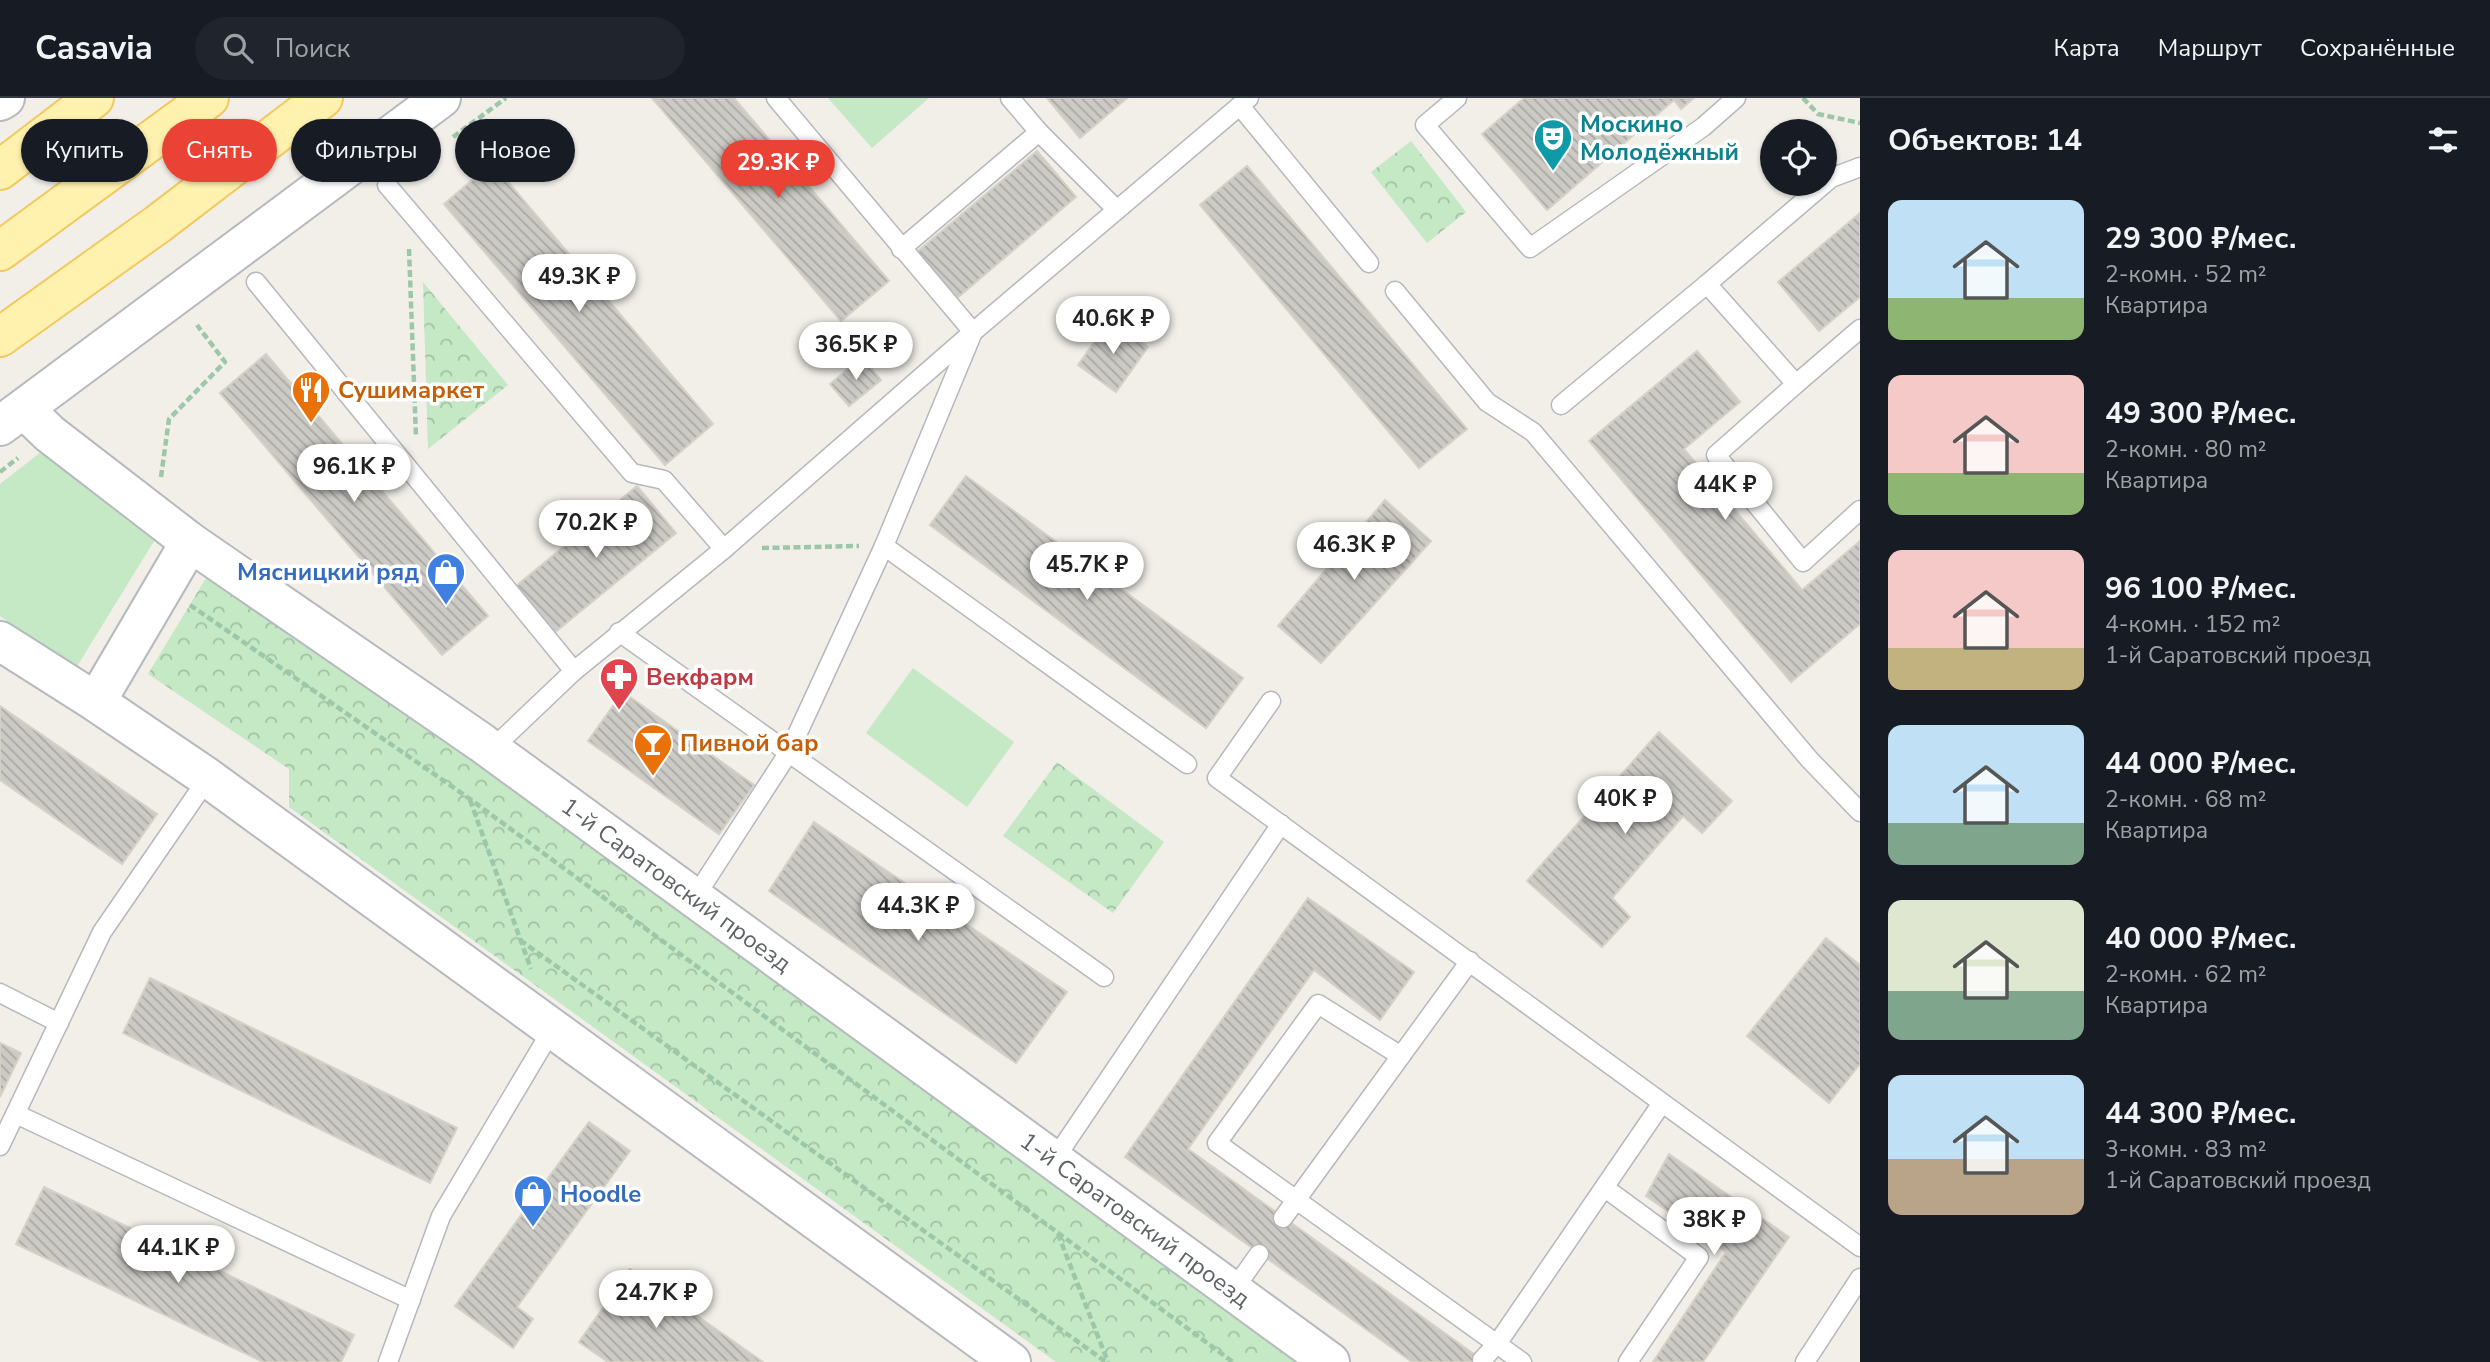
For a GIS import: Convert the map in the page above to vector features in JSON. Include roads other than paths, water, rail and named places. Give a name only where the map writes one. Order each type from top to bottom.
[{"type":"main road","points":[[0,170],[94,98]]},
{"type":"main road","points":[[0,251],[209,98]]},
{"type":"main road","points":[[0,337],[158,224],[323,98]]},
{"type":"street","points":[[0,101],[5,98]]},
{"type":"street","points":[[12,417],[435,102]]},
{"type":"street","name":"1-й Саратовский проезд","points":[[12,417],[50,434],[190,541],[492,749],[1330,1362]]},
{"type":"street","points":[[96,702],[190,541]]},
{"type":"street","points":[[0,641],[208,778],[553,1028],[994,1357]]},
{"type":"lane","points":[[776,98],[973,332]]},
{"type":"lane","points":[[1010,98],[1039,132],[1117,209]]},
{"type":"lane","points":[[1457,98],[1425,125],[1530,248],[1703,127],[1736,98]]},
{"type":"lane","points":[[492,749],[574,671],[724,549],[973,332],[1244,102],[1369,263]]},
{"type":"lane","points":[[901,248],[1039,132]]},
{"type":"lane","points":[[1837,176],[1860,167]]},
{"type":"lane","points":[[387,185],[632,473],[664,480],[724,549]]},
{"type":"lane","points":[[1561,405],[1810,196]]},
{"type":"lane","points":[[256,282],[574,671]]},
{"type":"lane","points":[[1707,284],[1796,384]]},
{"type":"lane","points":[[1395,291],[1487,402],[1533,432],[1809,759],[1860,813]]},
{"type":"lane","points":[[1860,329],[1716,455],[1803,562],[1860,510]]},
{"type":"lane","points":[[695,897],[789,752],[884,546],[973,332]]},
{"type":"lane","points":[[884,546],[1187,764]]},
{"type":"lane","points":[[620,632],[1104,977]]},
{"type":"lane","points":[[1271,701],[1217,778],[1860,1247]]},
{"type":"lane","points":[[0,1146],[102,932],[208,778]]},
{"type":"lane","points":[[1054,1160],[1281,824]]},
{"type":"lane","points":[[1283,1218],[1469,961]]},
{"type":"lane","points":[[0,993],[59,1023]]},
{"type":"lane","points":[[1401,1056],[1318,1004],[1217,1143],[1522,1362]]},
{"type":"lane","points":[[388,1362],[441,1216],[553,1028]]},
{"type":"lane","points":[[1482,1360],[1497,1344],[1662,1102]]},
{"type":"lane","points":[[16,1114],[411,1300]]},
{"type":"lane","points":[[1605,1188],[1699,1257],[1628,1362]]},
{"type":"lane","points":[[1232,1292],[1259,1254]]},
{"type":"lane","points":[[1805,1362],[1860,1278]]},
{"type":"place","name":"Москино Молодёжный","points":[[1553,172]]},
{"type":"place","name":"Сушимаркет","points":[[311,424]]},
{"type":"place","name":"Мясницкий ряд","points":[[446,606]]},
{"type":"place","name":"Векфарм","points":[[619,711]]},
{"type":"place","name":"Пивной бар","points":[[653,777]]},
{"type":"place","name":"Hoodle","points":[[533,1228]]}]
